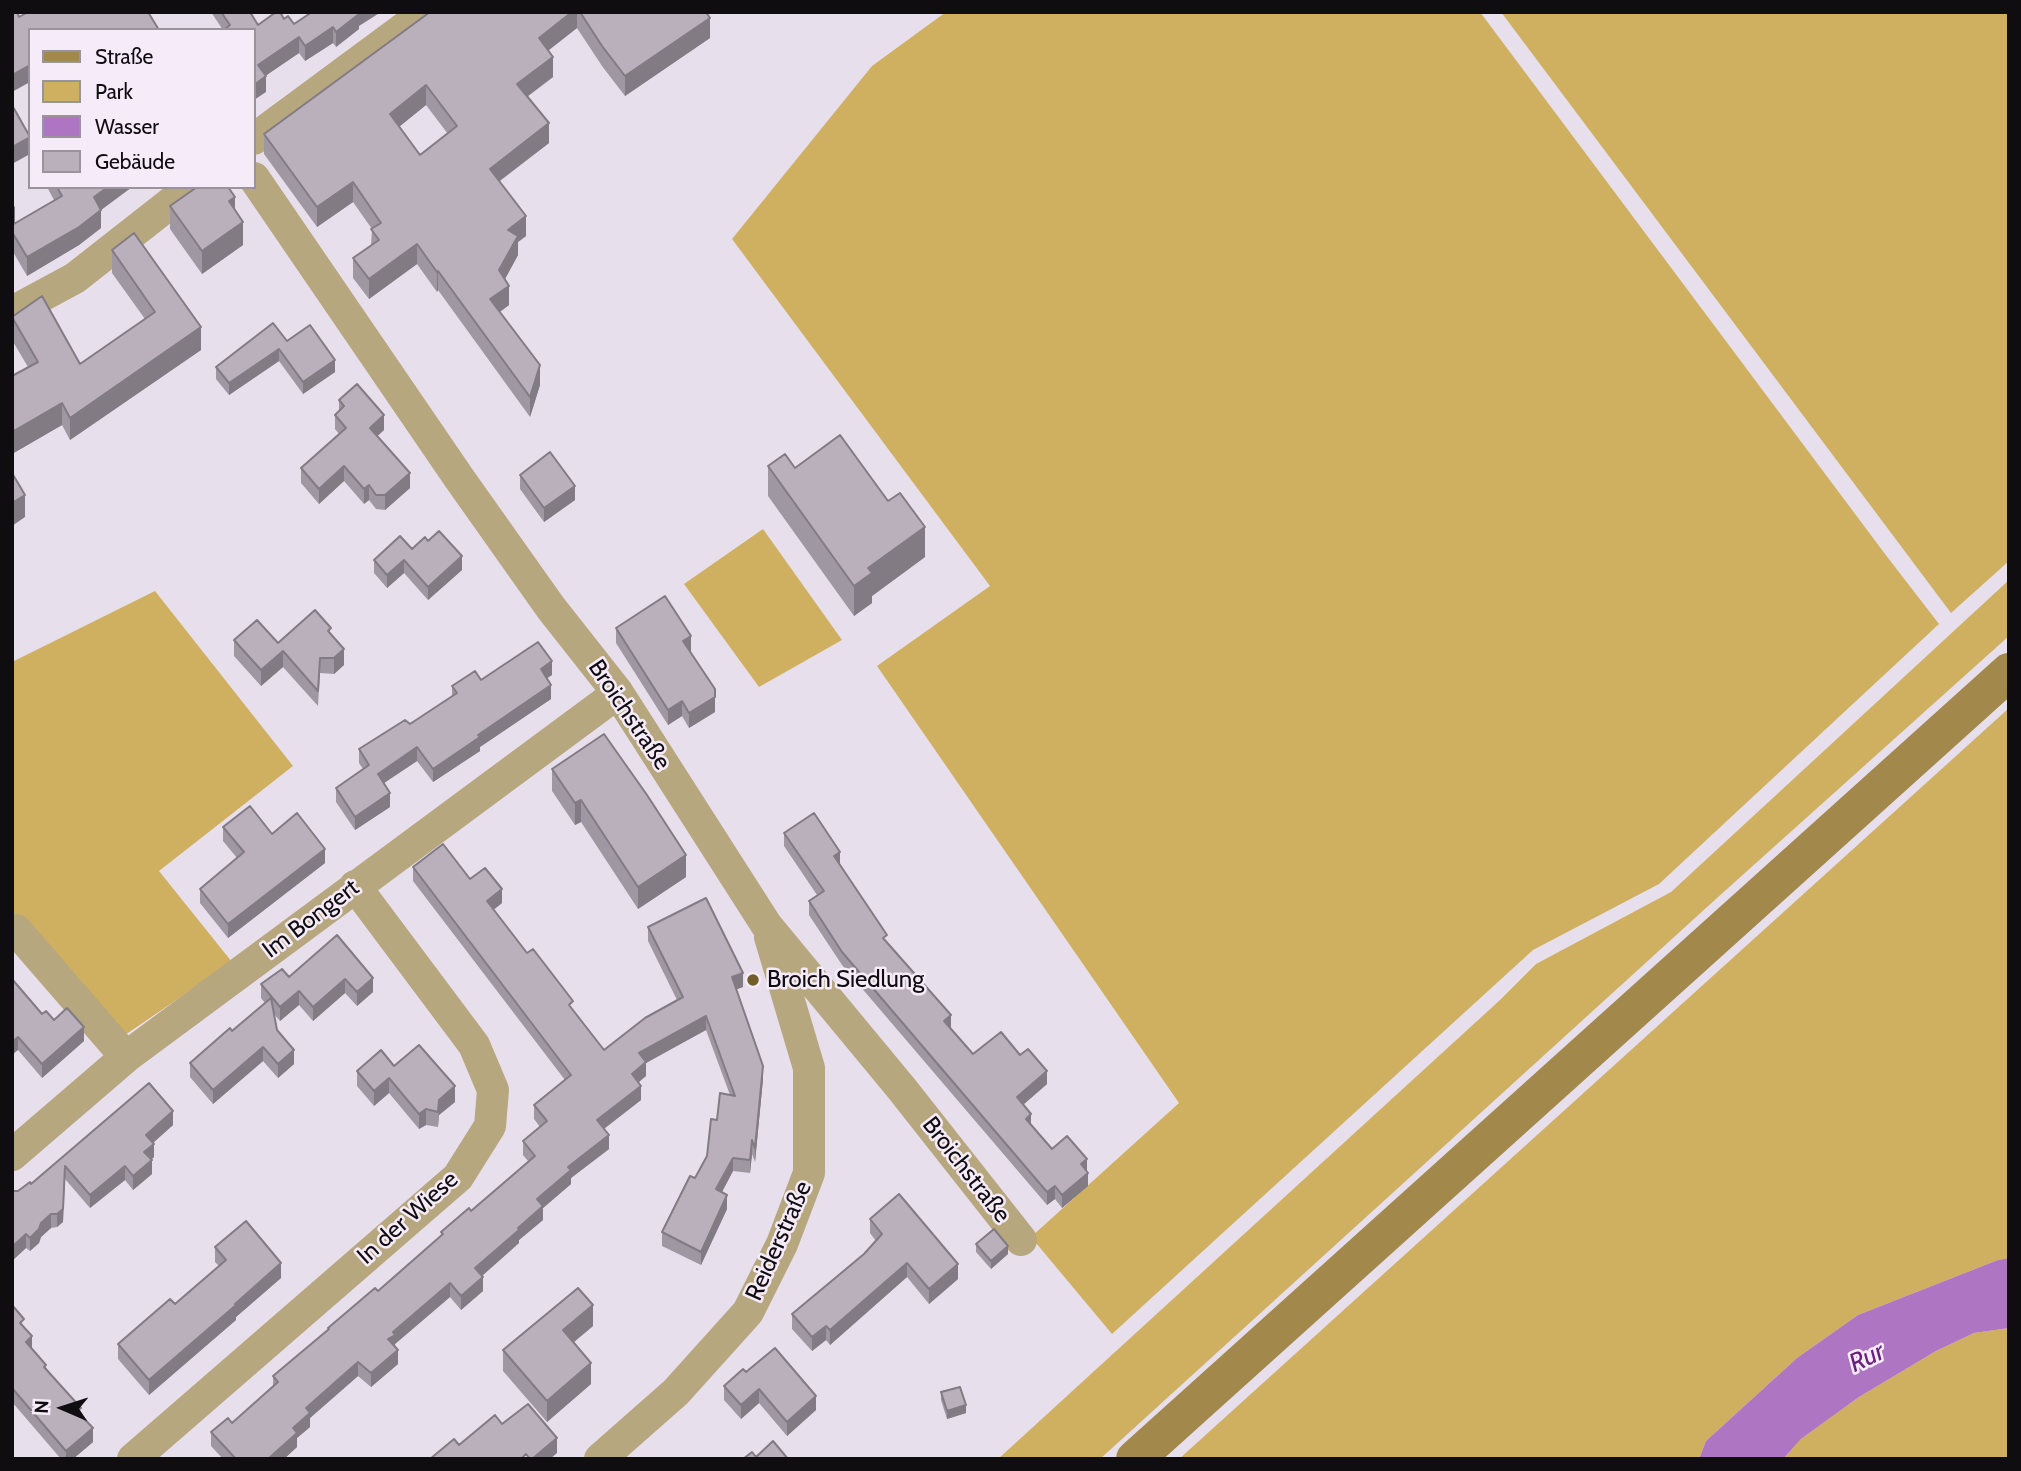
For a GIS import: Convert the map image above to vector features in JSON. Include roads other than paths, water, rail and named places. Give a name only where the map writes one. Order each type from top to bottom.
[{"type":"main road","points":[[1135,1459],[2009,672]]},
{"type":"street","points":[[256,138],[425,12]]},
{"type":"street","name":"Broichstraße","points":[[256,181],[467,489],[551,608],[618,694],[766,926],[902,1088],[1021,1240]]},
{"type":"street","points":[[12,312],[75,278],[188,189]]},
{"type":"street","name":"Im Bongert","points":[[12,1156],[126,1057],[618,694]]},
{"type":"street","name":"In der Wiese","points":[[133,1459],[458,1177],[490,1126],[493,1090],[474,1045],[355,886]]},
{"type":"street","name":"Reiderstraße","points":[[600,1459],[676,1392],[748,1312],[782,1244],[809,1173],[809,1068],[766,926]]},
{"type":"street","points":[[16,930],[126,1057]]},
{"type":"water","name":"Rur","points":[[2009,1258],[2009,1328],[1974,1333],[1936,1351],[1859,1397],[1801,1439],[1783,1459],[1699,1459],[1706,1441],[1797,1358],[1858,1315]]},
{"type":"place","name":"Broich Siedlung","points":[[753,980]]}]
